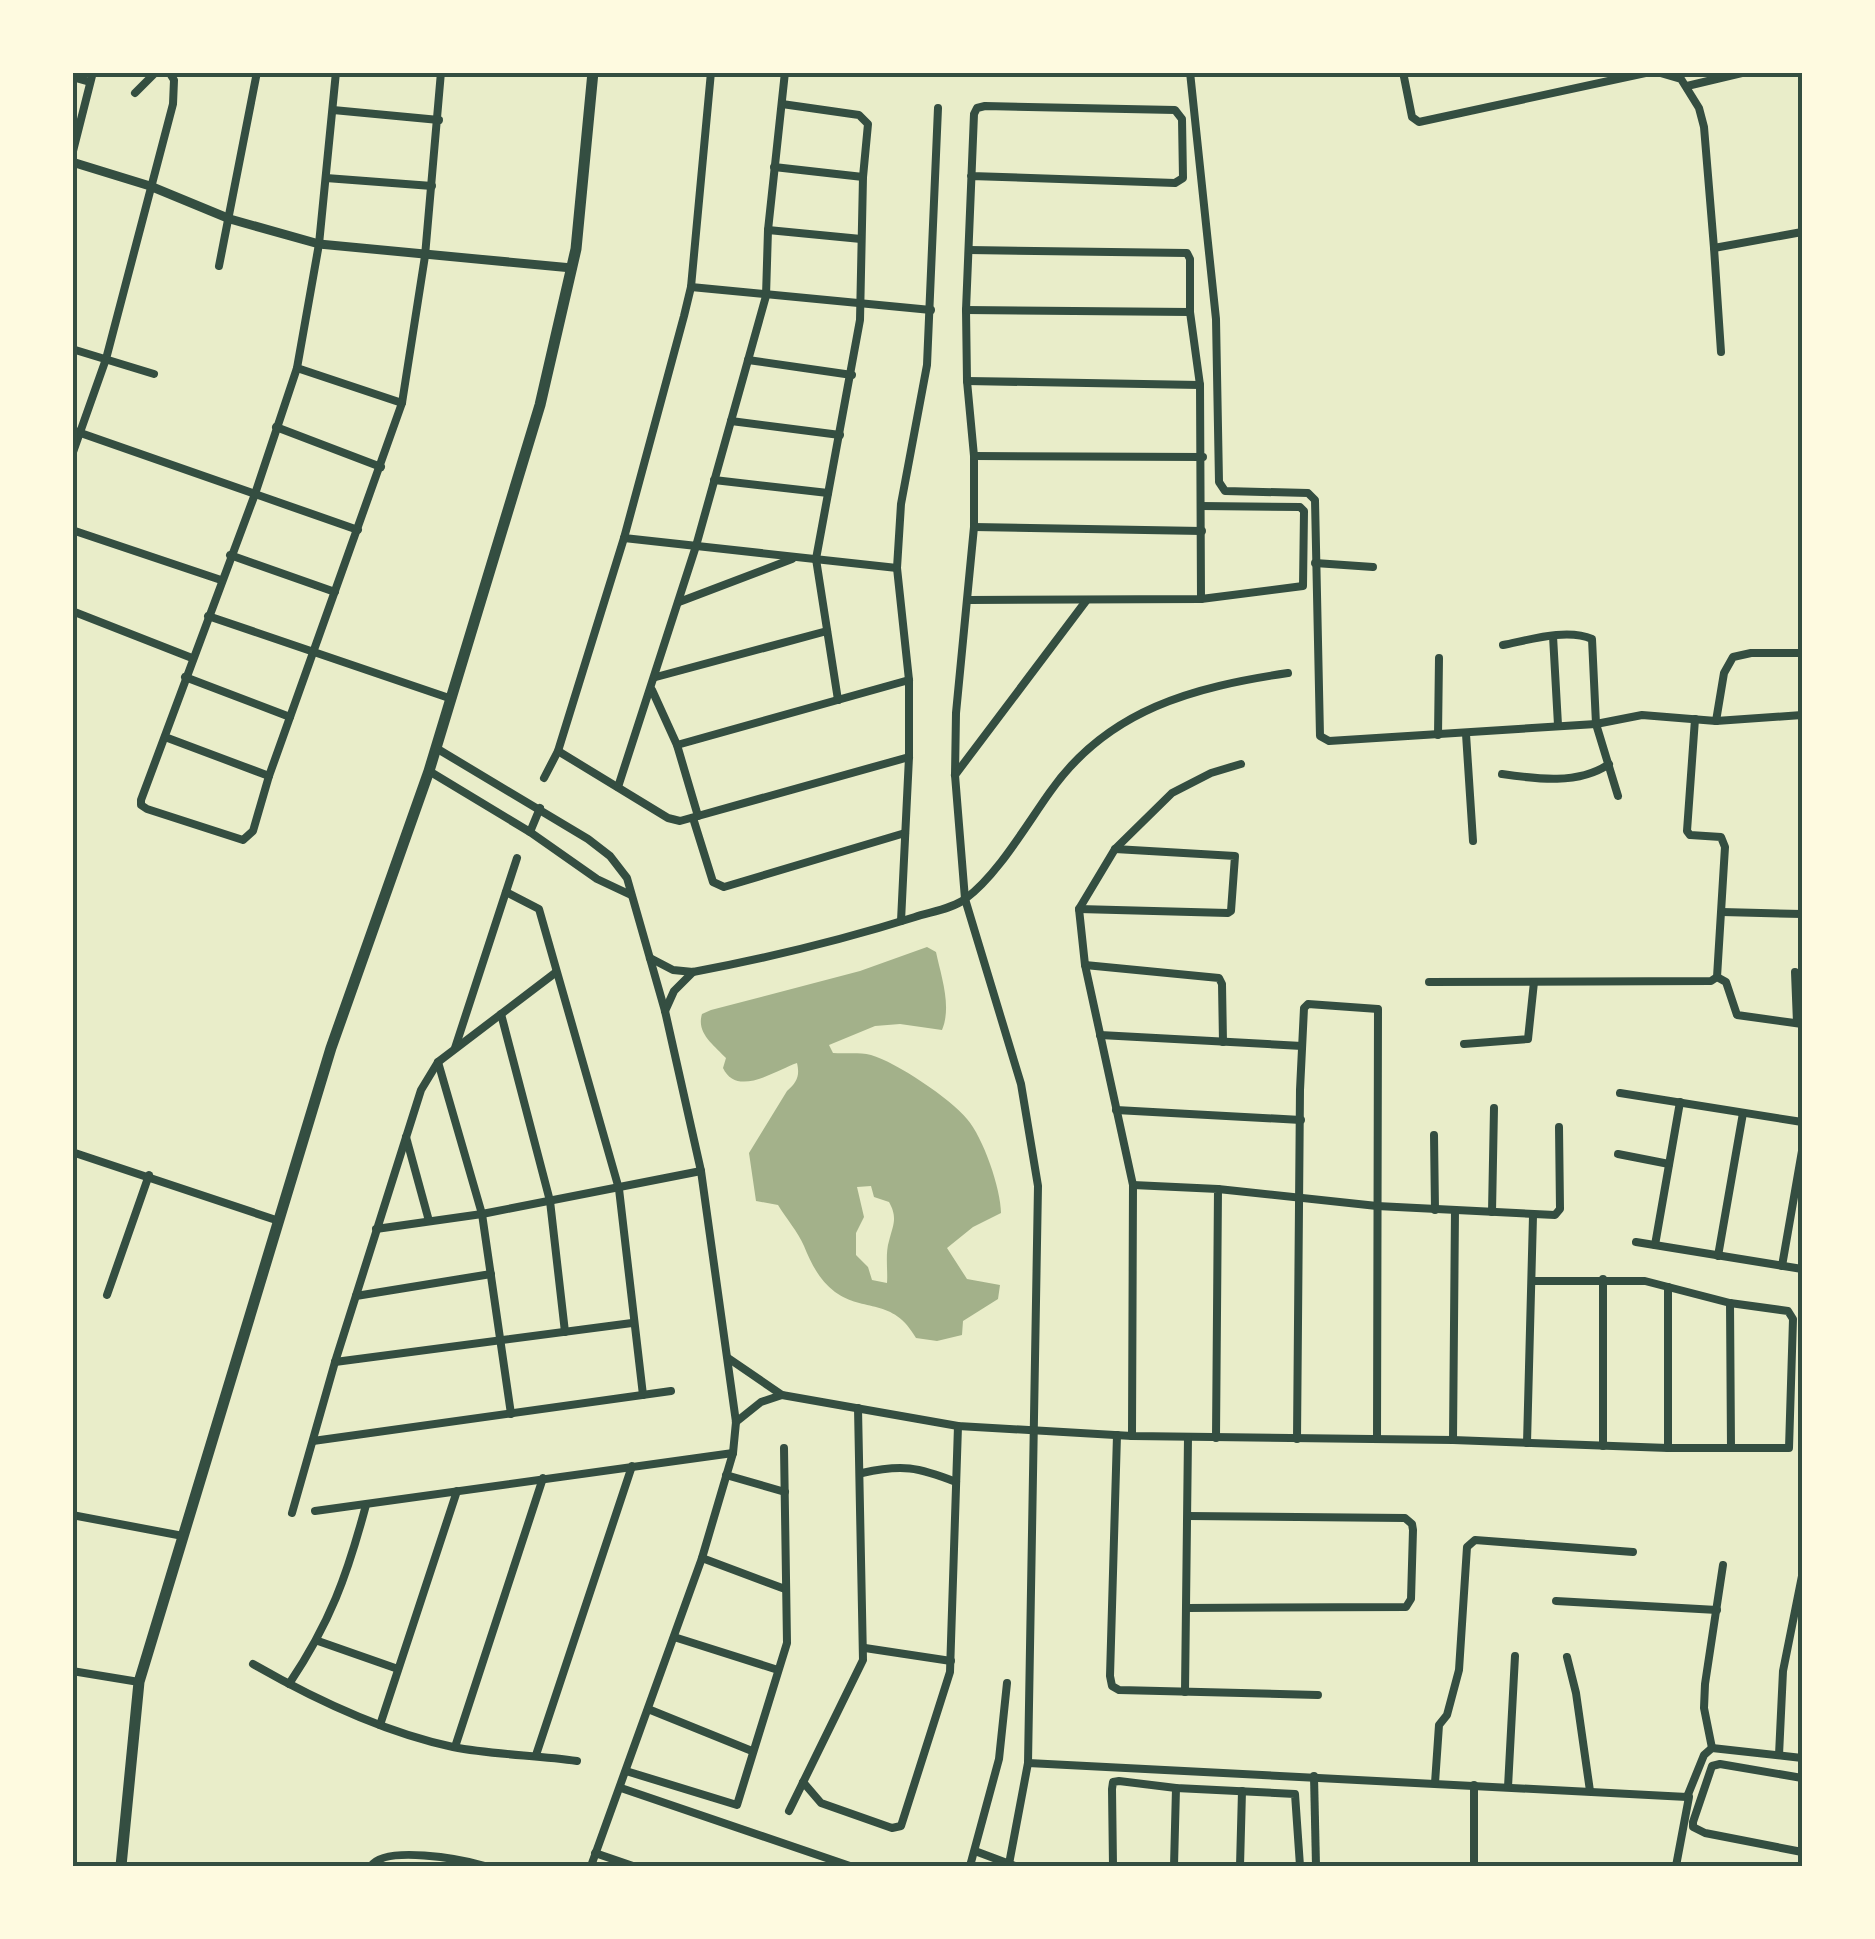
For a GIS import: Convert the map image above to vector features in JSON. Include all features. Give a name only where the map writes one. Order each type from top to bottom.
[{"type":"main road","points":[[121,1866],[139,1682],[331,1048],[429,771],[540,406],[572,268],[594,72]]},
{"type":"street","points":[[135,93],[156,72]]},
{"type":"street","points":[[72,455],[76,431],[106,359],[172,104],[174,80],[169,72]]},
{"type":"street","points":[[218,266],[256,72]]},
{"type":"street","points":[[336,72],[320,244],[297,368],[255,494],[141,800],[147,809],[243,840],[253,831],[269,776],[402,404],[424,256],[441,72]]},
{"type":"street","points":[[544,778],[558,751],[624,538],[691,287],[711,72]]},
{"type":"street","points":[[618,788],[696,546],[766,296],[768,230],[784,72]]},
{"type":"street","points":[[1190,72],[1216,319],[1218,482],[1225,491],[1313,495],[1320,736],[1328,741],[1466,734],[1596,724],[1642,715],[1716,721],[1802,715]]},
{"type":"street","points":[[1403,72],[1412,117],[1419,122],[1653,72],[1681,79],[1699,108],[1704,127],[1721,352]]},
{"type":"street","points":[[1687,86],[1746,72]]},
{"type":"street","points":[[72,76],[92,77],[72,159],[230,219],[320,244],[572,268]]},
{"type":"street","points":[[782,104],[866,118],[868,124],[862,177],[860,304],[852,374],[816,559],[838,700]]},
{"type":"street","points":[[901,921],[909,757],[908,680],[897,568],[901,504],[927,365],[932,310],[938,108]]},
{"type":"street","points":[[971,176],[1175,183],[1184,178],[1182,119],[1175,110],[977,108],[974,114],[971,176],[966,310],[974,527],[956,713],[955,775],[965,899],[1021,1084],[1039,1201],[1028,1763],[1012,1865],[975,1852]]},
{"type":"street","points":[[333,110],[438,120]]},
{"type":"street","points":[[774,167],[862,177]]},
{"type":"street","points":[[326,178],[432,186]]},
{"type":"street","points":[[768,230],[860,240]]},
{"type":"street","points":[[1714,248],[1802,232]]},
{"type":"street","points":[[968,250],[1182,251],[1190,259],[1190,312],[1200,385],[1203,457],[1201,600]]},
{"type":"street","points":[[691,287],[932,310]]},
{"type":"street","points":[[966,310],[1190,312]]},
{"type":"street","points":[[72,348],[154,374]]},
{"type":"street","points":[[748,360],[852,374]]},
{"type":"street","points":[[297,368],[402,404]]},
{"type":"street","points":[[967,380],[1200,385]]},
{"type":"street","points":[[731,421],[840,435]]},
{"type":"street","points":[[276,427],[381,467]]},
{"type":"street","points":[[76,431],[358,530]]},
{"type":"street","points":[[974,456],[1203,457]]},
{"type":"street","points":[[714,480],[828,493]]},
{"type":"street","points":[[969,600],[1201,600],[1298,588],[1306,582],[1304,511],[1300,508],[1201,506]]},
{"type":"street","points":[[974,527],[1202,532]]},
{"type":"street","points":[[72,530],[222,580]]},
{"type":"street","points":[[624,538],[897,568]]},
{"type":"street","points":[[230,555],[334,592]]},
{"type":"street","points":[[679,602],[794,558]]},
{"type":"street","points":[[1314,563],[1373,566]]},
{"type":"street","points":[[955,775],[1086,601]]},
{"type":"street","points":[[72,611],[192,658]]},
{"type":"street","points":[[208,616],[452,699]]},
{"type":"street","points":[[656,677],[827,631]]},
{"type":"street","points":[[1554,636],[1558,724]]},
{"type":"street","points":[[1503,645],[1554,636],[1592,638],[1596,724],[1618,796]]},
{"type":"street","points":[[1716,721],[1724,673],[1733,658],[1802,653]]},
{"type":"street","points":[[1438,735],[1439,658]]},
{"type":"street","points":[[648,956],[661,966],[693,972],[901,921],[965,899],[1024,831],[1078,757],[1118,726],[1200,688],[1288,673]]},
{"type":"street","points":[[186,677],[290,717]]},
{"type":"street","points":[[677,746],[908,680]]},
{"type":"street","points":[[652,690],[677,746],[714,882],[724,887],[905,832]]},
{"type":"street","points":[[1695,719],[1687,831],[1690,835],[1723,840],[1717,977]]},
{"type":"street","points":[[1466,734],[1473,841]]},
{"type":"street","points":[[165,738],[269,776]]},
{"type":"street","points":[[436,748],[540,808],[610,856],[626,878],[665,1012],[700,1172],[728,1358],[736,1422],[733,1453],[702,1558],[590,1866]]},
{"type":"street","points":[[558,751],[668,818],[680,821],[909,757]]},
{"type":"street","points":[[1132,1436],[1133,1186],[1085,965],[1079,909],[1114,848],[1172,793],[1222,768],[1241,764]]},
{"type":"street","points":[[1502,774],[1572,778],[1588,776],[1609,764]]},
{"type":"street","points":[[429,771],[598,879],[630,895]]},
{"type":"street","points":[[530,832],[540,808]]},
{"type":"street","points":[[1079,909],[1231,911],[1235,856],[1114,848]]},
{"type":"street","points":[[455,1048],[517,858]]},
{"type":"street","points":[[506,892],[539,909],[619,1189],[642,1395]]},
{"type":"street","points":[[1722,912],[1802,914]]},
{"type":"street","points":[[1085,965],[1219,978],[1224,1042]]},
{"type":"street","points":[[292,1513],[421,1090],[438,1062],[555,972]]},
{"type":"street","points":[[665,1012],[674,991],[693,972]]},
{"type":"street","points":[[1717,977],[1726,982],[1737,1015],[1800,1024],[1795,972]]},
{"type":"street","points":[[1429,982],[1711,981],[1717,977]]},
{"type":"street","points":[[1464,1044],[1528,1040],[1534,982]]},
{"type":"street","points":[[1297,1438],[1302,1046],[1304,1008],[1308,1004],[1378,1009],[1377,1439]]},
{"type":"street","points":[[501,1014],[550,1201],[565,1332]]},
{"type":"street","points":[[1100,1036],[1302,1046]]},
{"type":"street","points":[[438,1062],[482,1214],[511,1414]]},
{"type":"street","points":[[1620,1093],[1802,1122]]},
{"type":"street","points":[[1656,1246],[1680,1102]]},
{"type":"street","points":[[1492,1212],[1494,1108]]},
{"type":"street","points":[[1116,1110],[1301,1120]]},
{"type":"street","points":[[1718,1256],[1743,1113]]},
{"type":"street","points":[[1133,1186],[1533,1216],[1559,1212],[1559,1126]]},
{"type":"street","points":[[1434,1134],[1434,1210]]},
{"type":"street","points":[[406,1137],[430,1221]]},
{"type":"street","points":[[1782,1266],[1802,1151]]},
{"type":"street","points":[[72,1152],[279,1221]]},
{"type":"street","points":[[1618,1154],[1669,1164]]},
{"type":"street","points":[[376,1228],[482,1214],[700,1172]]},
{"type":"street","points":[[107,1295],[149,1175]]},
{"type":"street","points":[[1216,1438],[1218,1190]]},
{"type":"street","points":[[1454,1440],[1455,1210]]},
{"type":"street","points":[[1527,1443],[1533,1216]]},
{"type":"street","points":[[1636,1242],[1802,1270]]},
{"type":"street","points":[[356,1296],[491,1274]]},
{"type":"street","points":[[1603,1279],[1603,1446]]},
{"type":"street","points":[[728,1358],[782,1394],[958,1426],[1132,1436],[1789,1448],[1792,1314],[1730,1303],[1646,1280],[1534,1281]]},
{"type":"street","points":[[1668,1287],[1668,1448]]},
{"type":"street","points":[[1730,1303],[1732,1448]]},
{"type":"street","points":[[335,1362],[632,1323]]},
{"type":"street","points":[[312,1441],[671,1391]]},
{"type":"street","points":[[736,1422],[761,1402],[782,1394]]},
{"type":"street","points":[[1791,1404],[1802,1402]]},
{"type":"street","points":[[789,1811],[860,1670],[865,1648],[858,1408]]},
{"type":"street","points":[[804,1782],[821,1803],[892,1828],[901,1826],[951,1661],[958,1426]]},
{"type":"street","points":[[1116,1435],[1112,1686],[1120,1690],[1318,1695]]},
{"type":"street","points":[[1184,1692],[1188,1437]]},
{"type":"street","points":[[626,1771],[736,1806],[789,1626],[784,1448]]},
{"type":"street","points":[[315,1511],[733,1453]]},
{"type":"street","points":[[536,1755],[632,1466]]},
{"type":"street","points":[[862,1473],[904,1466],[921,1468],[956,1482]]},
{"type":"street","points":[[726,1475],[785,1492]]},
{"type":"street","points":[[455,1747],[542,1478]]},
{"type":"street","points":[[380,1725],[457,1491]]},
{"type":"street","points":[[289,1684],[318,1641],[349,1569],[366,1505]]},
{"type":"street","points":[[72,1515],[183,1536]]},
{"type":"street","points":[[1186,1608],[1406,1607],[1412,1591],[1413,1530],[1406,1518],[1188,1516]]},
{"type":"street","points":[[1435,1783],[1438,1730],[1447,1716],[1459,1670],[1470,1543],[1476,1540],[1633,1552]]},
{"type":"street","points":[[702,1558],[785,1589]]},
{"type":"street","points":[[1712,1748],[1704,1696],[1723,1565]]},
{"type":"street","points":[[1779,1754],[1784,1671],[1802,1576]]},
{"type":"street","points":[[1556,1602],[1716,1610]]},
{"type":"street","points":[[674,1637],[778,1670]]},
{"type":"street","points":[[318,1641],[398,1670]]},
{"type":"street","points":[[865,1648],[951,1661]]},
{"type":"street","points":[[1508,1787],[1515,1656]]},
{"type":"street","points":[[1566,1656],[1576,1693],[1590,1790]]},
{"type":"street","points":[[252,1664],[380,1725],[455,1747],[577,1761]]},
{"type":"street","points":[[72,1670],[139,1682]]},
{"type":"street","points":[[970,1866],[999,1759],[1006,1683]]},
{"type":"street","points":[[648,1710],[752,1751]]},
{"type":"street","points":[[1676,1866],[1687,1797],[1704,1754],[1712,1748],[1802,1758]]},
{"type":"street","points":[[1028,1763],[1590,1790],[1698,1800]]},
{"type":"street","points":[[1802,1778],[1716,1764],[1709,1769],[1692,1822],[1697,1830],[1802,1852]]},
{"type":"street","points":[[1314,1776],[1316,1866]]},
{"type":"street","points":[[1113,1866],[1114,1782],[1295,1794],[1300,1866]]},
{"type":"street","points":[[1474,1785],[1474,1866]]},
{"type":"street","points":[[621,1788],[850,1866]]},
{"type":"street","points":[[1174,1866],[1176,1788]]},
{"type":"street","points":[[1240,1866],[1242,1792]]},
{"type":"street","points":[[595,1853],[632,1866]]},
{"type":"street","points":[[370,1866],[382,1856],[397,1855],[484,1866]]},
{"type":"shaded area","points":[[927,947],[936,952],[946,1001],[942,1030],[900,1024],[875,1026],[829,1045],[833,1053],[866,1054],[882,1059],[922,1082],[967,1119],[985,1150],[1001,1213],[973,1227],[947,1248],[967,1279],[1000,1285],[998,1299],[963,1321],[962,1335],[937,1341],[916,1338],[898,1316],[846,1298],[824,1282],[778,1205],[756,1201],[749,1153],[795,1082],[797,1063],[757,1079],[738,1081],[723,1068],[726,1058],[702,1027],[702,1014],[711,1010],[860,971]],"holes":[[[871,1186],[874,1197],[889,1202],[893,1213],[887,1283],[872,1280],[868,1267],[856,1255],[856,1233],[864,1217],[857,1187]]]}]
